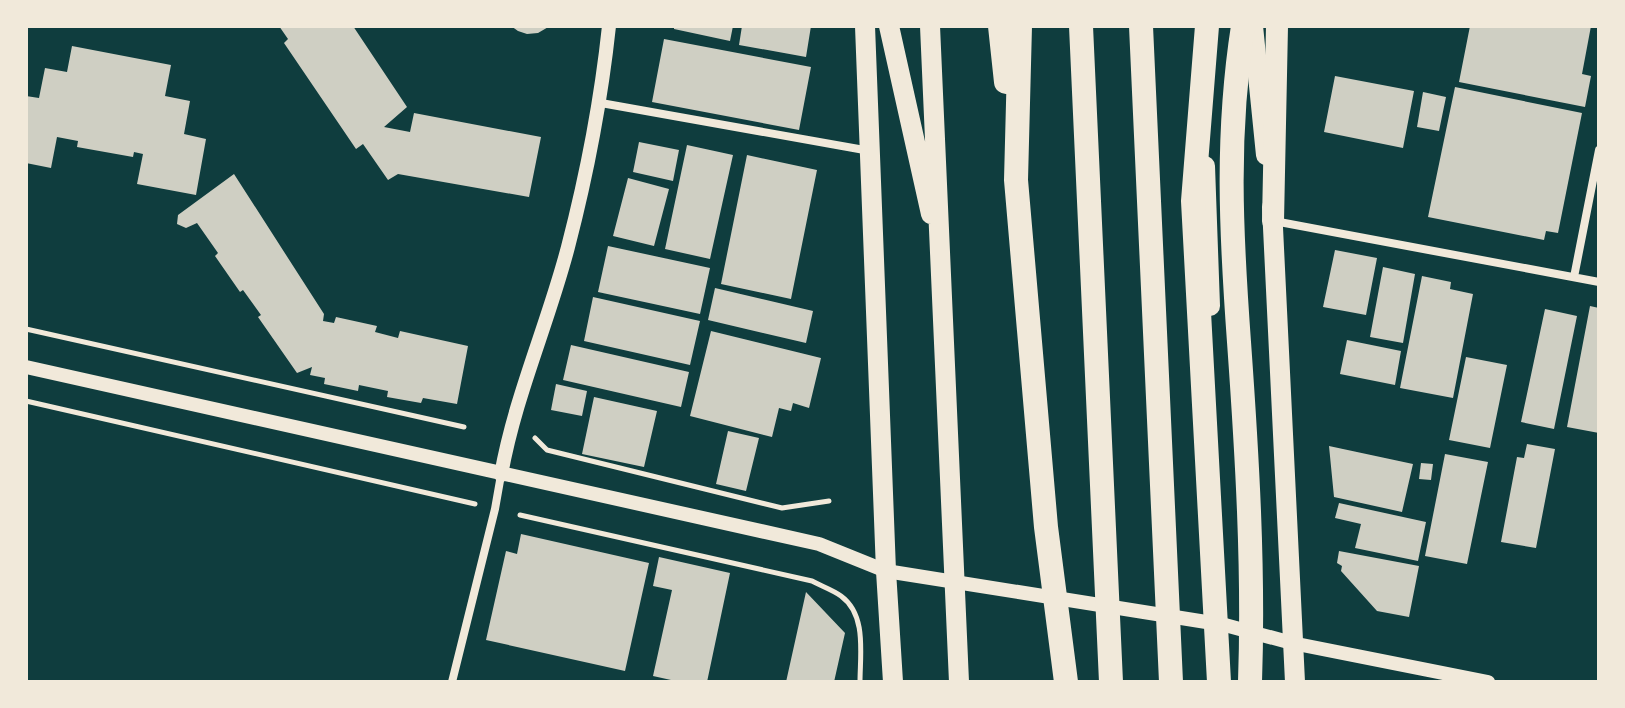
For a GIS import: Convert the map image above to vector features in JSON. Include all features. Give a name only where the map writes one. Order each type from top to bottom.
[{"type":"highway","points":[[1000,26],[1046,527],[1066,682]]},
{"type":"highway","points":[[1016,180],[1020,26]]},
{"type":"highway","points":[[1081,26],[1111,682]]},
{"type":"highway","points":[[1141,26],[1171,682]]},
{"type":"highway","points":[[1207,26],[1193,201],[1219,682]]},
{"type":"highway","points":[[1243,26],[1231,135],[1230,199],[1248,498],[1252,624],[1250,682]]},
{"type":"highway","points":[[1273,221],[1277,26]]},
{"type":"main road","points":[[865,26],[893,682]]},
{"type":"main road","points":[[889,26],[926,199],[940,240]]},
{"type":"main road","points":[[930,26],[959,682]]},
{"type":"main road","points":[[1199,26],[1227,682]]},
{"type":"main road","points":[[1253,26],[1273,221],[1295,682]]},
{"type":"street","points":[[452,682],[495,509],[509,432],[568,249],[601,103],[609,26]]},
{"type":"street","points":[[601,103],[871,151]]},
{"type":"street","points":[[1574,277],[1599,150]]},
{"type":"street","points":[[1273,221],[1599,282]]},
{"type":"street","points":[[26,367],[819,544],[886,571],[1225,625],[1292,643],[1488,682]]},
{"type":"path","points":[[26,329],[464,427]]},
{"type":"path","points":[[26,401],[475,504]]},
{"type":"path","points":[[535,438],[547,450],[782,508],[829,501]]},
{"type":"path","points":[[520,515],[812,581],[843,596],[860,626],[860,682]]},
{"type":"building","points":[[279,26],[353,26],[407,107],[384,127],[410,132],[414,113],[541,137],[529,197],[398,174],[388,180],[363,144],[356,149],[284,43],[288,39]]},
{"type":"building","points":[[511,26],[550,26],[538,33],[527,34]]},
{"type":"building","points":[[674,26],[733,26],[730,41],[674,29]]},
{"type":"building","points":[[742,26],[811,26],[806,57],[739,45]]},
{"type":"building","points":[[1470,26],[1591,26],[1582,74],[1591,76],[1585,107],[1459,82]]},
{"type":"building","points":[[664,39],[811,67],[799,130],[652,102]]},
{"type":"building","points":[[72,46],[171,65],[165,96],[190,101],[184,134],[206,139],[196,195],[137,184],[143,154],[134,152],[133,157],[77,147],[78,141],[57,137],[51,168],[26,163],[26,96],[39,98],[45,68],[67,72]]},
{"type":"building","points":[[1335,76],[1414,91],[1403,148],[1324,132]]},
{"type":"building","points":[[1455,87],[1582,113],[1558,233],[1546,231],[1544,240],[1428,217]]},
{"type":"building","points":[[1423,92],[1446,97],[1439,131],[1417,127]]},
{"type":"building","points":[[639,142],[679,150],[673,181],[633,172]]},
{"type":"building","points":[[687,145],[733,155],[710,259],[665,249]]},
{"type":"building","points":[[747,155],[817,170],[791,299],[721,284]]},
{"type":"building","points":[[234,174],[324,314],[323,321],[334,323],[336,317],[377,326],[375,332],[398,338],[400,331],[468,346],[457,404],[423,398],[421,403],[387,397],[388,391],[359,385],[358,391],[324,384],[325,378],[310,375],[312,367],[297,373],[258,317],[261,315],[243,290],[240,292],[215,256],[218,253],[197,223],[186,228],[177,224],[178,215]]},
{"type":"building","points":[[628,178],[669,189],[654,246],[613,236]]},
{"type":"building","points":[[608,246],[710,268],[700,314],[598,292]]},
{"type":"building","points":[[1335,250],[1377,258],[1366,315],[1323,307]]},
{"type":"building","points":[[1383,267],[1415,274],[1403,343],[1370,337]]},
{"type":"building","points":[[1422,276],[1451,282],[1450,289],[1473,294],[1453,398],[1400,388]]},
{"type":"building","points":[[715,288],[813,311],[806,343],[708,320]]},
{"type":"building","points":[[593,297],[700,321],[690,365],[584,341]]},
{"type":"building","points":[[1590,306],[1599,308],[1599,433],[1567,427]]},
{"type":"building","points":[[1545,309],[1577,316],[1554,429],[1521,422]]},
{"type":"building","points":[[711,331],[821,358],[809,408],[793,403],[791,411],[779,408],[772,437],[690,416]]},
{"type":"building","points":[[1347,340],[1401,351],[1395,385],[1340,374]]},
{"type":"building","points":[[571,345],[689,372],[681,407],[563,380]]},
{"type":"building","points":[[1466,357],[1507,365],[1490,448],[1449,440]]},
{"type":"building","points":[[556,384],[587,391],[582,416],[551,410]]},
{"type":"building","points":[[594,397],[657,411],[644,467],[582,454]]},
{"type":"building","points":[[728,431],[759,438],[746,491],[716,484]]},
{"type":"building","points":[[1527,444],[1555,449],[1536,548],[1501,542],[1517,457],[1524,458]]},
{"type":"building","points":[[1329,446],[1413,464],[1402,512],[1334,497]]},
{"type":"building","points":[[1445,454],[1488,462],[1467,564],[1425,556]]},
{"type":"building","points":[[1421,463],[1433,464],[1431,480],[1419,479]]},
{"type":"building","points":[[1339,503],[1426,522],[1418,561],[1355,548],[1361,524],[1335,518]]},
{"type":"building","points":[[521,534],[649,563],[625,671],[486,640],[506,551],[517,554]]},
{"type":"building","points":[[1339,551],[1419,566],[1409,617],[1377,611],[1341,571],[1342,566],[1337,563]]},
{"type":"building","points":[[659,557],[730,573],[707,682],[680,682],[653,676],[672,590],[653,586]]},
{"type":"building","points":[[806,592],[845,633],[834,682],[786,682]]}]
